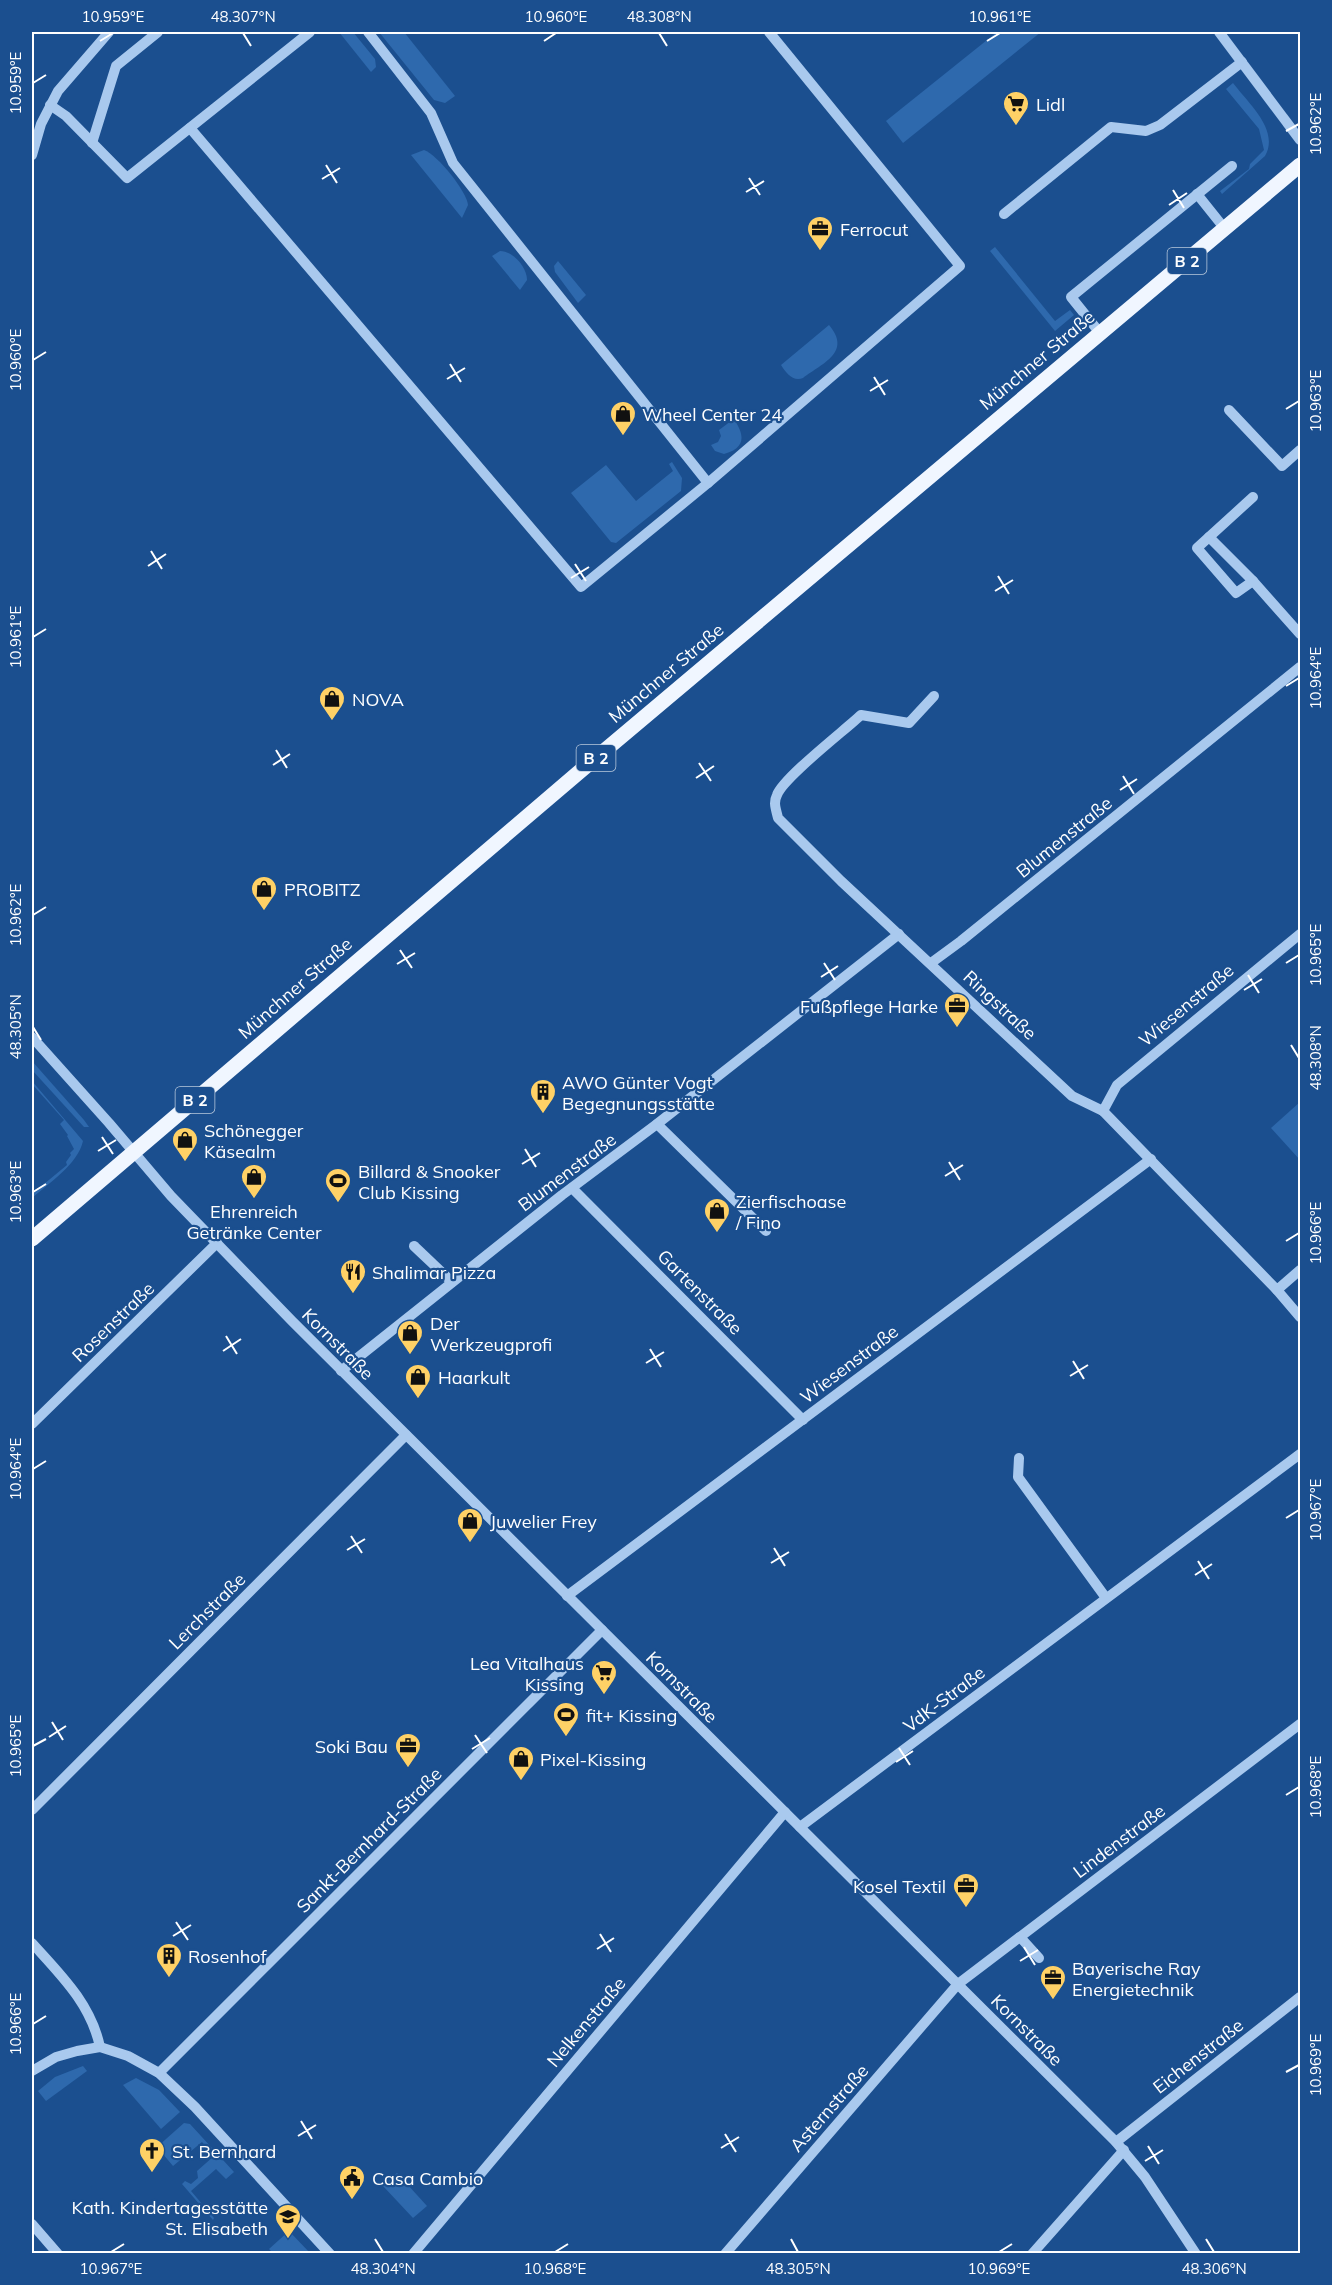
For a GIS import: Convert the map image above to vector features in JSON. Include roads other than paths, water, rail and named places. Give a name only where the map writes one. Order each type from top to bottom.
[{"type":"main road","name":"Münchner Straße","points":[[32,1239],[578,773],[1300,165]]},
{"type":"street","points":[[32,155],[41,124],[58,91],[109,32]]},
{"type":"street","points":[[92,142],[116,66],[158,32]]},
{"type":"street","points":[[50,105],[66,116],[127,178],[310,32]]},
{"type":"street","points":[[368,32],[431,112],[453,162],[708,483]]},
{"type":"street","points":[[190,128],[581,586],[708,483],[960,266],[769,32]]},
{"type":"street","points":[[1219,32],[1300,140]]},
{"type":"street","points":[[1004,214],[1111,127],[1146,131],[1160,125],[1242,62]]},
{"type":"street","points":[[1100,333],[1071,297],[1232,166]]},
{"type":"street","points":[[1197,195],[1225,229]]},
{"type":"street","points":[[1229,410],[1282,466],[1300,450]]},
{"type":"street","points":[[1253,497],[1197,548],[1236,593],[1253,581]]},
{"type":"street","points":[[1209,537],[1253,581],[1300,634]]},
{"type":"street","name":"Blumenstraße","points":[[931,963],[1300,667]]},
{"type":"street","name":"Ringstraße","points":[[934,696],[909,723],[861,715],[788,780],[777,793],[774,805],[778,818],[1072,1096],[1103,1111],[1277,1290]]},
{"type":"street","name":"Blumenstraße","points":[[341,1371],[899,934]]},
{"type":"street","name":"Wiesenstraße","points":[[1103,1111],[1117,1085],[1300,934]]},
{"type":"street","name":"Kornstraße","points":[[32,1037],[171,1196],[341,1371],[1120,2146],[1145,2177],[1196,2253]]},
{"type":"street","points":[[657,1124],[766,1231]]},
{"type":"street","name":"Wiesenstraße","points":[[567,1596],[1151,1159]]},
{"type":"street","name":"Gartenstraße","points":[[572,1188],[802,1420]]},
{"type":"street","name":"Rosenstraße","points":[[32,1424],[217,1243]]},
{"type":"street","points":[[414,1246],[452,1282]]},
{"type":"street","points":[[1300,1270],[1277,1290],[1300,1317]]},
{"type":"street","name":"Lerchstraße","points":[[32,1810],[406,1435]]},
{"type":"street","name":"VdK-Straße","points":[[800,1827],[1300,1454]]},
{"type":"street","points":[[1018,1458],[1018,1477],[1106,1598]]},
{"type":"street","name":"Sankt-Bernhard-Straße","points":[[159,2073],[602,1630]]},
{"type":"street","name":"Lindenstraße","points":[[958,1984],[1300,1724]]},
{"type":"street","name":"Nelkenstraße","points":[[413,2253],[785,1812]]},
{"type":"street","points":[[1020,1937],[1039,1958]]},
{"type":"street","points":[[32,1943],[66,1980],[85,2006],[96,2028],[100,2047]]},
{"type":"street","name":"Asternstraße","points":[[725,2253],[958,1984]]},
{"type":"street","name":"Eichenstraße","points":[[1032,2253],[1120,2146],[1300,1997]]},
{"type":"street","points":[[32,2071],[56,2057],[100,2047],[128,2056],[159,2073],[195,2107],[330,2253]]},
{"type":"street","points":[[32,2224],[58,2253]]},
{"type":"place","name":"Lidl","points":[[1016,127]]},
{"type":"place","name":"Ferrocut","points":[[820,252]]},
{"type":"place","name":"Wheel Center 24","points":[[623,437]]},
{"type":"place","name":"NOVA","points":[[332,722]]},
{"type":"place","name":"PROBITZ","points":[[264,912]]},
{"type":"place","name":"Fußpflege Harke","points":[[957,1029]]},
{"type":"place","name":"AWO Günter Vogt Begegnungsstätte","points":[[543,1115]]},
{"type":"place","name":"Schönegger Käsealm","points":[[185,1163]]},
{"type":"place","name":"Ehrenreich Getränke Center","points":[[254,1200]]},
{"type":"place","name":"Billard & Snooker Club Kissing","points":[[338,1204]]},
{"type":"place","name":"Zierfischoase / Fino","points":[[717,1234]]},
{"type":"place","name":"Shalimar Pizza","points":[[353,1295]]},
{"type":"place","name":"Der Werkzeugprofi","points":[[410,1356]]},
{"type":"place","name":"Haarkult","points":[[418,1400]]},
{"type":"place","name":"Juwelier Frey","points":[[470,1544]]},
{"type":"place","name":"Lea Vitalhaus Kissing","points":[[604,1696]]},
{"type":"place","name":"fit+ Kissing","points":[[566,1738]]},
{"type":"place","name":"Soki Bau","points":[[408,1769]]},
{"type":"place","name":"Pixel-Kissing","points":[[521,1782]]},
{"type":"place","name":"Kosel Textil","points":[[966,1909]]},
{"type":"place","name":"Rosenhof","points":[[169,1979]]},
{"type":"place","name":"Bayerische Ray Energietechnik","points":[[1053,2001]]},
{"type":"place","name":"St. Bernhard","points":[[152,2174]]},
{"type":"place","name":"Casa Cambio","points":[[352,2201]]},
{"type":"place","name":"Kath. Kindertagesstätte St. Elisabeth","points":[[288,2240]]}]
